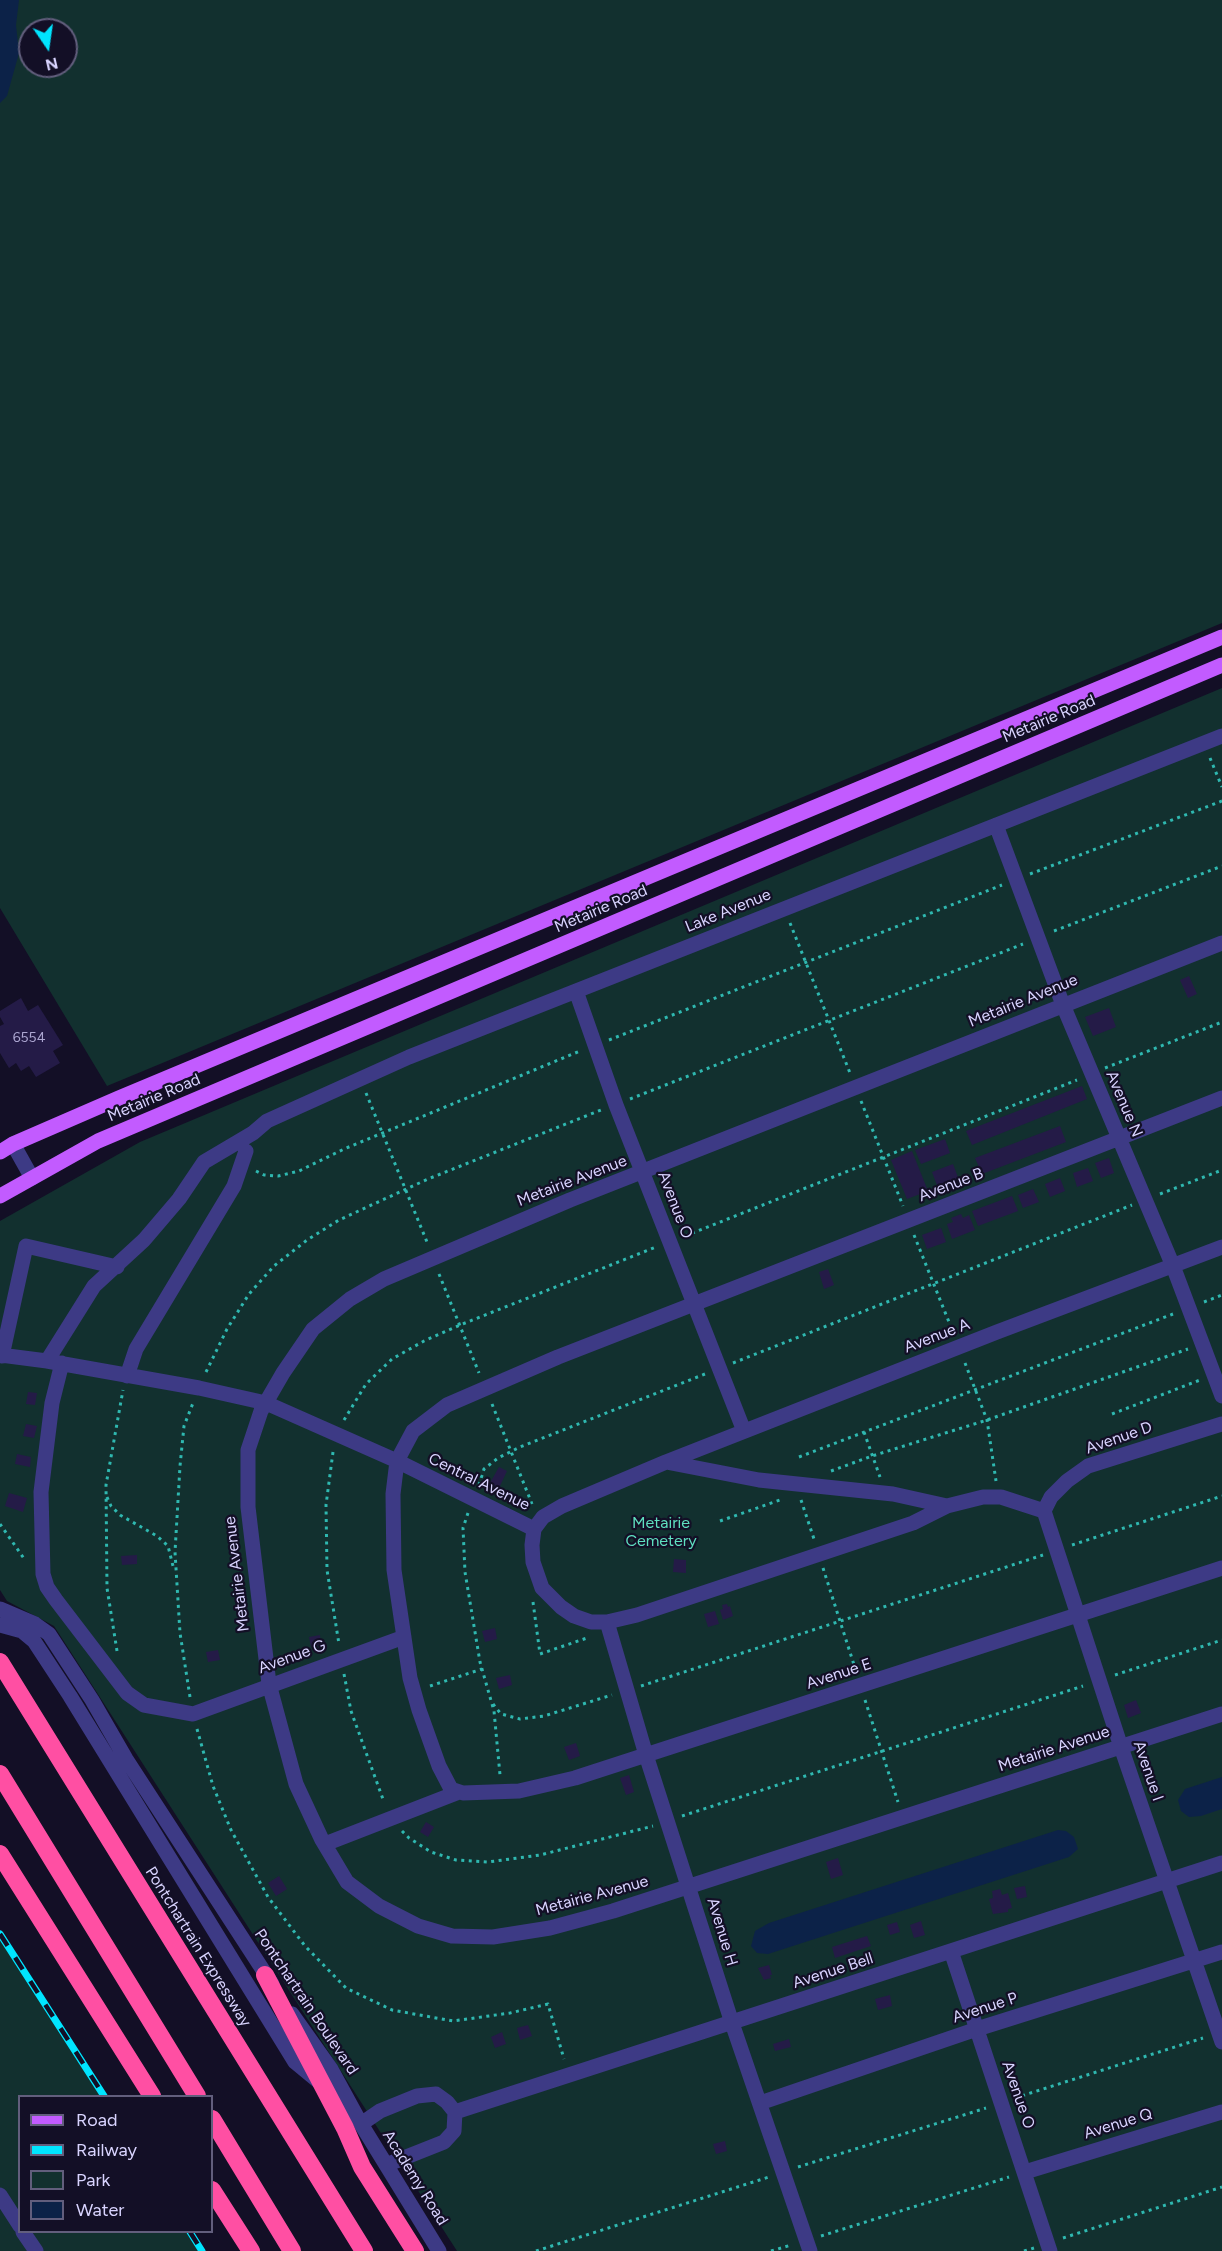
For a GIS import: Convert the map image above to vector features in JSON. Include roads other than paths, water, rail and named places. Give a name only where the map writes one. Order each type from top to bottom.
[{"type":"highway","name":"Pontchartrain Expressway","points":[[0,1662],[364,2251]]},
{"type":"highway","points":[[0,1774],[196,2095]]},
{"type":"highway","points":[[0,1854],[151,2095]]},
{"type":"highway","points":[[265,1975],[345,2128],[362,2167],[415,2251]]},
{"type":"highway","points":[[213,2121],[292,2251]]},
{"type":"highway","points":[[213,2192],[251,2251]]},
{"type":"main road","name":"Metairie Road","points":[[7,1148],[1222,637]]},
{"type":"main road","name":"Metairie Road","points":[[0,1196],[98,1141],[1222,666]]},
{"type":"street","name":"Lake Avenue","points":[[193,1714],[144,1705],[127,1693],[47,1587],[43,1574],[41,1492],[55,1362],[94,1286],[144,1240],[179,1199],[204,1162],[254,1132],[267,1121],[361,1078],[784,908],[1222,736]]},
{"type":"street","name":"Avenue N","points":[[996,825],[1063,1005],[1173,1266],[1222,1396]]},
{"type":"street","name":"Metairie Avenue","points":[[1222,942],[570,1200],[433,1257],[375,1284],[350,1299],[313,1329],[261,1412],[248,1450],[248,1508],[269,1684],[296,1784],[325,1844],[347,1882],[379,1906],[418,1926],[452,1936],[493,1937],[550,1928],[613,1911],[1222,1714]]},
{"type":"street","name":"Avenue O","points":[[576,991],[616,1105],[744,1431]]},
{"type":"street","name":"Avenue B","points":[[693,1304],[1222,1098]]},
{"type":"street","points":[[7,1148],[32,1178]]},
{"type":"street","points":[[127,1376],[136,1349],[234,1186],[243,1157]]},
{"type":"street","points":[[1,1356],[26,1246],[117,1267]]},
{"type":"street","name":"Avenue A","points":[[666,1462],[1222,1246]]},
{"type":"street","points":[[461,1792],[452,1789],[439,1766],[414,1691],[394,1570],[393,1494],[397,1461],[413,1431],[447,1405],[693,1304]]},
{"type":"street","name":"Central Avenue","points":[[1,1356],[55,1362],[199,1388],[266,1403],[339,1434],[474,1499],[537,1526],[543,1517],[562,1506],[666,1462]]},
{"type":"street","name":"Avenue D","points":[[1044,1511],[1051,1497],[1088,1466],[1222,1424]]},
{"type":"street","points":[[666,1462],[797,1489],[886,1493],[947,1506]]},
{"type":"street","points":[[537,1526],[532,1545],[533,1562],[542,1587],[561,1607],[574,1616],[591,1622],[607,1622],[637,1616],[914,1523],[947,1506],[983,1497],[1001,1497],[1044,1511]]},
{"type":"street","name":"Avenue I","points":[[1044,1511],[1121,1747],[1221,2037]]},
{"type":"street","name":"Avenue E","points":[[325,1844],[392,1816],[461,1792],[519,1791],[575,1778],[1222,1568]]},
{"type":"street","name":"Pontchartrain Boulevard","points":[[0,1609],[35,1624],[49,1634],[92,1700],[126,1759],[265,1975],[331,2069],[361,2124]]},
{"type":"street","name":"Avenue H","points":[[607,1622],[646,1755],[732,2023],[808,2246]]},
{"type":"street","name":"Pontchartrain Boulevard","points":[[0,1625],[22,1631],[34,1641],[295,2062],[319,2081],[361,2124]]},
{"type":"street","name":"Avenue G","points":[[193,1714],[269,1684],[404,1637]]},
{"type":"street","name":"Avenue Bell","points":[[455,2112],[1222,1863]]},
{"type":"street","name":"Avenue O","points":[[951,1951],[1049,2247]]},
{"type":"street","name":"Avenue P","points":[[760,2103],[977,2029],[1222,1952]]},
{"type":"street","points":[[361,2124],[380,2111],[417,2096],[436,2094],[455,2112],[454,2131],[444,2142],[386,2165]]},
{"type":"street","name":"Avenue Q","points":[[1025,2172],[1222,2112]]},
{"type":"street","name":"Academy Road","points":[[361,2124],[439,2251]]},
{"type":"street","points":[[0,2195],[18,2223]]},
{"type":"street","points":[[24,2233],[36,2251]]},
{"type":"water","points":[[0,0],[19,0],[16,25],[18,57],[7,96],[0,103]]},
{"type":"water","points":[[1222,1777],[1222,1809],[1201,1816],[1189,1817],[1181,1811],[1178,1800],[1185,1789]]},
{"type":"water","points":[[1058,1830],[1066,1831],[1074,1837],[1078,1849],[1069,1857],[768,1954],[757,1953],[751,1946],[755,1931],[769,1923]]},
{"type":"railway","points":[[0,1934],[103,2095]]},
{"type":"railway","points":[[191,2233],[202,2251]]},
{"type":"park label","name":"Metairie Cemetery","points":[[661,1532]]}]
